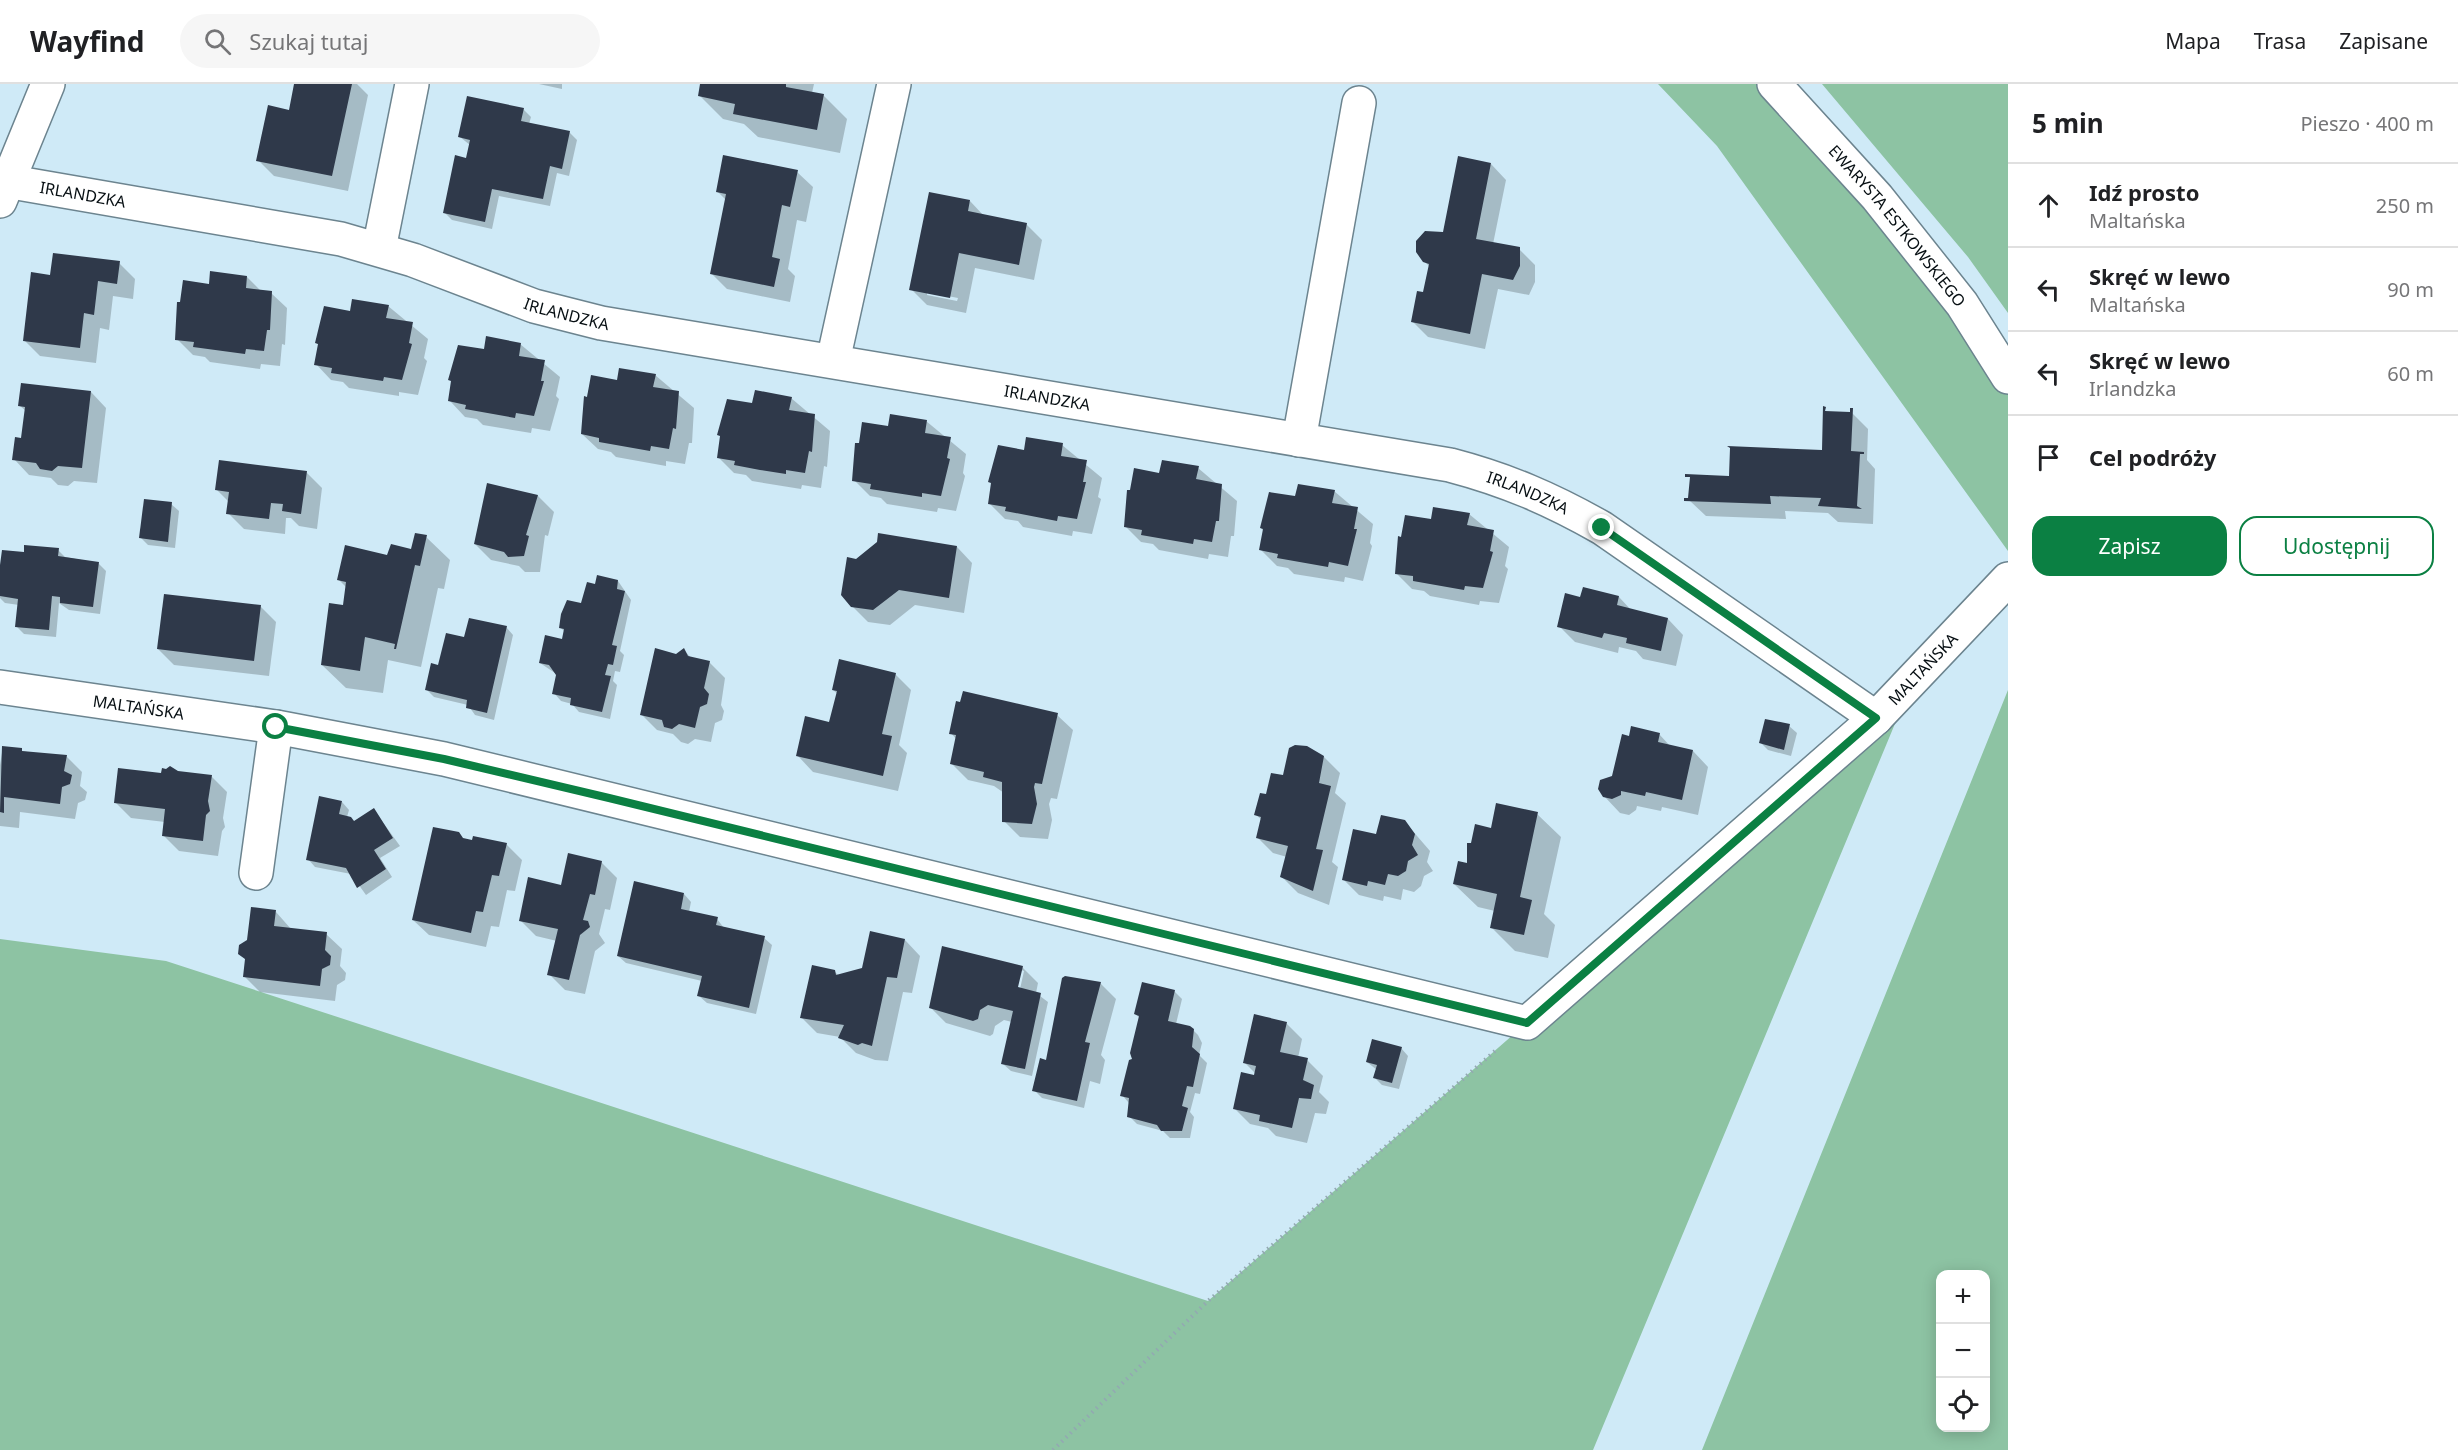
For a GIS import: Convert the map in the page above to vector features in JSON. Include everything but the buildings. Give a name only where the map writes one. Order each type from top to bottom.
[{"type":"street","points":[[2,187],[48,84]]},
{"type":"street","points":[[379,249],[412,84]]},
{"type":"street","points":[[833,361],[894,84]]},
{"type":"street","name":"EWARYSTA ESTKOWSKIEGO","points":[[1774,84],[1884,206],[1962,304],[2008,377]]},
{"type":"street","points":[[1299,440],[1359,103]]},
{"type":"street","name":"IRLANDZKA","points":[[2,187],[341,239],[379,249],[500,294],[568,316],[1450,465],[1503,479],[1554,500],[1641,554],[1876,718]]},
{"type":"street","name":"MALTAŃSKA","points":[[0,687],[276,727],[444,759],[1527,1023],[1876,718],[2008,579]]},
{"type":"street","points":[[256,873],[276,727]]},
{"type":"path","points":[[1053,1450],[1208,1301],[1527,1023]]},
{"type":"green space","points":[[1658,84],[1774,84],[2008,377],[2008,551],[1717,146]]},
{"type":"green space","points":[[1822,84],[2008,84],[2008,313],[1968,257]]},
{"type":"green space","points":[[1914,678],[1593,1450],[0,1450],[0,939],[166,961],[1208,1301],[1876,718]]},
{"type":"green space","points":[[2008,690],[2008,1450],[1702,1450]]},
{"type":"route","points":[[276,727],[444,759],[609,798],[1527,1023],[1876,718],[1602,528]]}]
